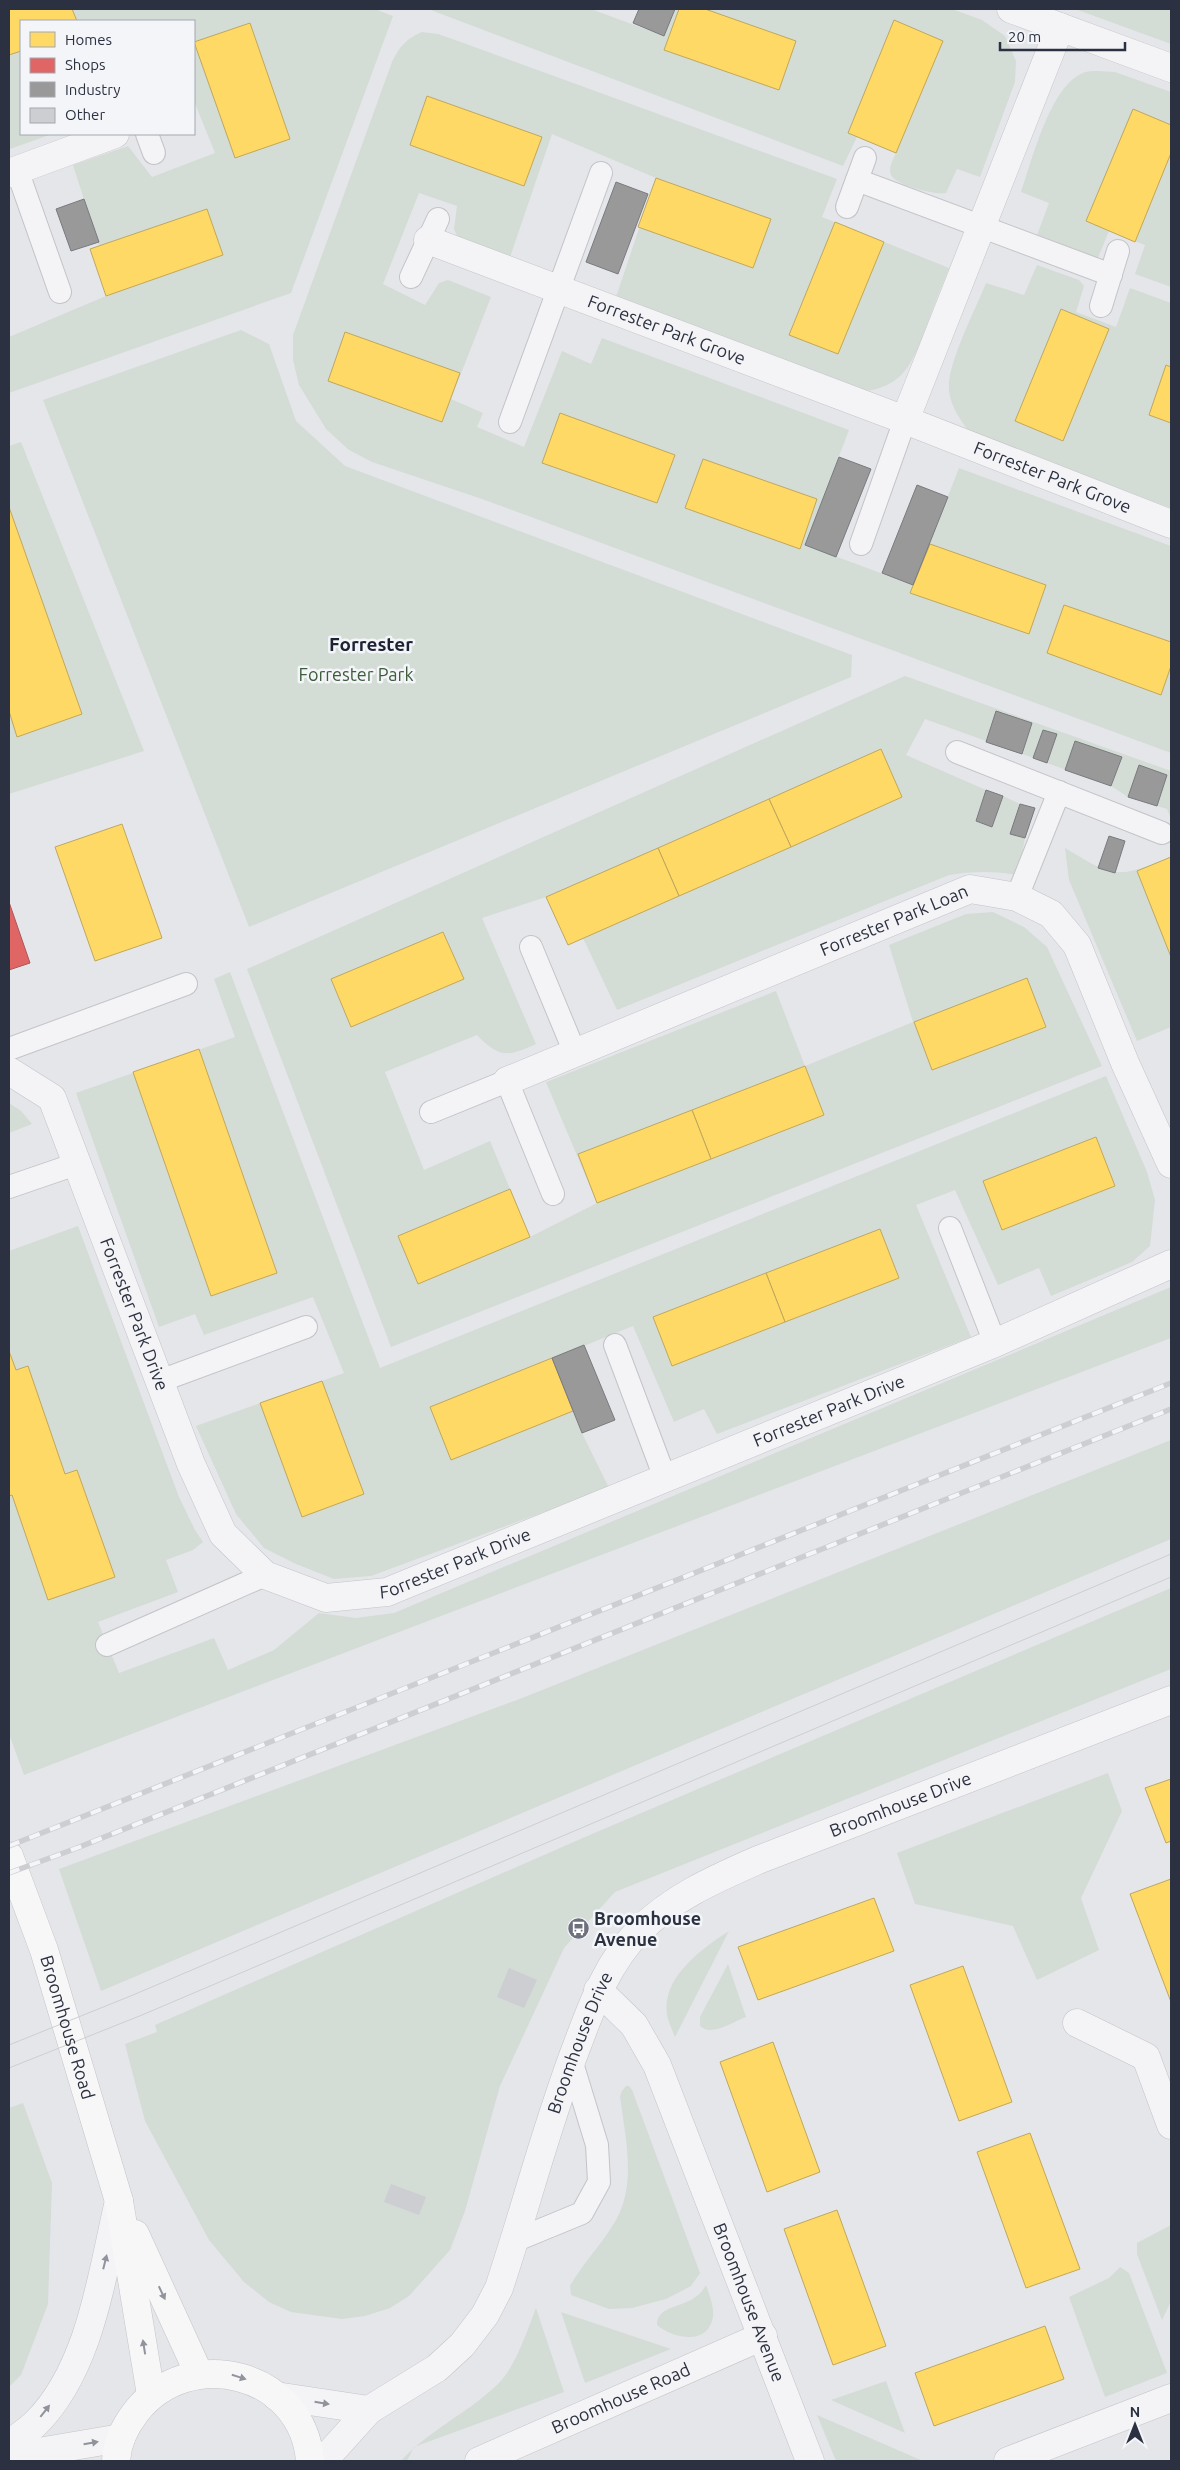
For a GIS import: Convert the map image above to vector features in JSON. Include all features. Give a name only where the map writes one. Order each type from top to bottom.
[{"type":"main road","name":"Broomhouse Road","points":[[9,1856],[44,1950],[119,2201]]},
{"type":"main road","points":[[119,2201],[199,2374]]},
{"type":"main road","points":[[119,2201],[152,2395]]},
{"type":"main road","points":[[118,2450],[130,2420],[152,2395],[181,2378],[199,2374],[234,2375],[256,2383],[276,2396],[293,2414],[303,2431],[310,2461]]},
{"type":"street","points":[[1011,9],[1171,68]]},
{"type":"street","points":[[905,420],[980,226],[1060,28]]},
{"type":"street","points":[[13,171],[112,135]]},
{"type":"street","name":"Forrester Park Grove","points":[[433,230],[558,288],[1171,524]]},
{"type":"street","name":"Forrester Park Loan","points":[[507,1081],[970,889],[1017,897],[1051,914],[1076,945],[1125,1063],[1171,1164]]},
{"type":"street","name":"Forrester Park Drive","points":[[9,1071],[52,1098],[79,1163],[191,1464],[223,1534],[265,1576],[326,1598],[387,1592],[995,1343],[1171,1264]]},
{"type":"street","name":"Broomhouse Drive","points":[[323,2461],[369,2410],[438,2368],[462,2345],[488,2308],[499,2288],[555,2103],[598,1990],[616,1959],[638,1932],[668,1906],[707,1883],[758,1860],[1171,1700]]},
{"type":"street","name":"Broomhouse Avenue","points":[[598,1990],[634,2025],[657,2065],[810,2461]]},
{"type":"street","points":[[1077,2023],[1146,2057],[1171,2124]]},
{"type":"street","points":[[9,2444],[36,2423],[57,2396],[75,2366],[91,2320],[119,2201]]},
{"type":"street","name":"Broomhouse Road","points":[[479,2461],[763,2336]]},
{"type":"street","points":[[276,2396],[369,2410]]},
{"type":"street","points":[[1008,2461],[1171,2398]]},
{"type":"street","points":[[9,2457],[118,2450]]},
{"type":"lane","points":[[847,207],[865,158]]},
{"type":"lane","points":[[13,171],[60,292]]},
{"type":"lane","points":[[510,422],[601,173]]},
{"type":"lane","points":[[857,180],[1111,275]]},
{"type":"lane","points":[[411,277],[433,230]]},
{"type":"lane","points":[[1101,306],[1118,251]]},
{"type":"lane","points":[[861,544],[905,420]]},
{"type":"lane","points":[[957,752],[1162,833]]},
{"type":"lane","points":[[1017,897],[1059,792]]},
{"type":"lane","points":[[531,947],[575,1053]]},
{"type":"lane","points":[[9,1049],[186,984]]},
{"type":"lane","points":[[431,1112],[507,1081],[553,1194]]},
{"type":"lane","points":[[9,1187],[79,1163]]},
{"type":"lane","points":[[950,1228],[995,1343]]},
{"type":"lane","points":[[160,1381],[306,1327]]},
{"type":"lane","points":[[615,1345],[665,1478]]},
{"type":"lane","points":[[107,1645],[265,1576]]},
{"type":"lane","points":[[514,2241],[582,2213],[599,2182],[597,2145],[571,2060]]},
{"type":"green space","points":[[9,9],[375,9],[393,16],[291,293],[9,393],[9,337],[106,296],[223,255],[207,209],[99,246],[73,165],[128,146],[152,177],[215,153],[195,103],[195,20],[20,20],[20,135],[49,135],[10,149]]},
{"type":"green space","points":[[428,9],[591,9],[664,36],[675,9],[952,9],[982,20],[1005,36],[1016,61],[1015,82],[980,177],[957,169],[946,193],[934,193],[908,186],[895,179],[891,175],[890,170],[896,153],[857,137],[843,166]]},
{"type":"green space","points":[[1075,9],[1171,9],[1171,44]]},
{"type":"green space","points":[[422,32],[438,34],[458,41],[837,179],[822,217],[949,268],[917,349],[905,370],[897,379],[887,385],[874,390],[857,392],[615,300],[656,178],[552,134],[509,260],[459,240],[454,229],[457,206],[419,193],[383,284],[425,305],[439,283],[448,280],[491,297],[451,399],[483,413],[477,427],[524,447],[562,351],[591,364],[602,338],[849,430],[805,545],[913,585],[959,468],[1171,546],[1171,753],[482,499],[372,462],[349,450],[326,429],[299,385],[293,360],[293,335],[392,62],[404,44]]},
{"type":"green space","points":[[1098,71],[1115,72],[1171,92],[1171,287],[1135,274],[1145,245],[1109,231],[1097,260],[1037,235],[1049,203],[1021,192],[1044,126],[1061,93],[1071,81],[1083,73]]},
{"type":"green space","points":[[1037,265],[1079,280],[1084,286],[1076,312],[1116,327],[1130,288],[1171,303],[1171,508],[969,432],[956,413],[949,391],[952,367],[986,283],[1024,295]]},
{"type":"green space","name":"Forrester Park","points":[[241,330],[269,344],[296,421],[345,466],[852,655],[851,677],[249,927],[43,400]]},
{"type":"green space","points":[[21,442],[144,751],[9,794],[9,446]]},
{"type":"green space","points":[[905,676],[1171,771],[1171,819],[1167,809],[1128,797],[1111,786],[925,719],[906,755],[986,790],[976,821],[992,826],[1003,796],[1020,804],[1010,833],[1025,838],[1018,875],[984,872],[949,875],[617,1010],[583,938],[568,945],[546,897],[482,918],[536,1044],[511,1053],[504,1053],[492,1048],[477,1035],[385,1072],[424,1170],[490,1141],[530,1237],[597,1203],[546,1082],[776,991],[805,1066],[913,1022],[889,945],[966,914],[993,912],[1024,927],[1047,947],[1102,1066],[391,1347],[247,969]]},
{"type":"green space","points":[[1065,848],[1095,865],[1116,872],[1138,869],[1171,857],[1171,1027],[1137,1041],[1069,880]]},
{"type":"green space","points":[[230,972],[380,1368],[1106,1076],[1147,1172],[1155,1200],[1150,1246],[1132,1262],[1051,1296],[1039,1268],[998,1285],[955,1190],[916,1205],[971,1337],[717,1434],[704,1409],[674,1422],[633,1326],[552,1359],[582,1433],[609,1488],[371,1576],[334,1579],[296,1564],[264,1548],[236,1514],[196,1426],[344,1373],[313,1297],[204,1335],[195,1314],[159,1327],[76,1093],[235,1037],[214,979]]},
{"type":"green space","points":[[9,1103],[21,1111],[32,1124],[9,1133]]},
{"type":"green space","points":[[78,1226],[179,1497],[203,1542],[193,1550],[166,1560],[178,1592],[98,1622],[119,1673],[214,1638],[228,1670],[274,1650],[319,1613],[356,1618],[394,1613],[1171,1287],[1171,1338],[24,1775],[9,1734],[9,1251]]},
{"type":"green space","points":[[1171,1440],[1171,1539],[101,1991],[59,1869],[517,1700]]},
{"type":"green space","points":[[1171,1588],[1171,1669],[615,1892],[564,1948],[500,2086],[465,2211],[450,2250],[409,2296],[390,2308],[365,2316],[342,2319],[291,2312],[269,2302],[244,2282],[209,2240],[145,2121],[125,2044],[157,2032],[155,2025],[592,1834]]},
{"type":"green space","points":[[1108,1773],[1122,1811],[1081,1898],[1099,1950],[1037,1980],[1013,1926],[915,1904],[897,1853]]},
{"type":"green space","points":[[729,1931],[675,2037],[668,2019],[669,1991],[684,1967],[695,1956]]},
{"type":"green space","points":[[728,1964],[746,2017],[716,2029],[705,2029],[700,2026],[700,2017]]},
{"type":"green space","points":[[626,2086],[629,2086],[632,2090],[700,2273],[691,2286],[666,2299],[632,2308],[609,2309],[571,2295],[570,2286],[611,2228],[622,2205],[628,2175],[628,2159],[620,2096]]},
{"type":"green space","points":[[23,2103],[52,2183],[48,2304],[21,2375],[9,2387],[9,2108]]},
{"type":"green space","points":[[1171,2225],[1171,2301],[1162,2320],[1137,2254],[1137,2243]]},
{"type":"green space","points":[[1120,2267],[1129,2273],[1167,2373],[1105,2397],[1069,2297],[1109,2278]]},
{"type":"green space","points":[[706,2285],[711,2300],[713,2316],[710,2326],[705,2332],[698,2336],[681,2336],[672,2334],[657,2325],[659,2317],[663,2312],[693,2299]]},
{"type":"green space","points":[[536,2308],[564,2392],[417,2446],[498,2384],[516,2358]]},
{"type":"green space","points":[[561,2312],[671,2349],[585,2383]]},
{"type":"green space","points":[[886,2381],[905,2433],[831,2400]]},
{"type":"green space","points":[[817,2415],[923,2461],[836,2461]]},
{"type":"green space","points":[[412,2450],[407,2461],[401,2461]]},
{"type":"building: Homes","points":[[9,9],[72,9],[77,20],[20,20],[20,51],[9,55]]},
{"type":"building: Homes","points":[[679,9],[705,9],[796,41],[779,90],[664,50]]},
{"type":"building: Homes","points":[[894,20],[943,41],[896,153],[848,133]]},
{"type":"building: Homes","points":[[250,23],[290,139],[235,158],[195,42]]},
{"type":"building: Homes","points":[[427,96],[542,137],[524,186],[410,145]]},
{"type":"building: Homes","points":[[1133,109],[1171,125],[1171,153],[1135,242],[1086,221]]},
{"type":"building: Homes","points":[[656,178],[771,219],[753,268],[638,227]]},
{"type":"building: Homes","points":[[207,209],[223,255],[106,296],[90,249]]},
{"type":"building: Homes","points":[[835,222],[884,242],[838,354],[789,335]]},
{"type":"building: Homes","points":[[1061,309],[1109,329],[1063,441],[1015,421]]},
{"type":"building: Homes","points":[[345,332],[460,373],[442,422],[328,381]]},
{"type":"building: Homes","points":[[1166,365],[1171,367],[1171,423],[1149,415]]},
{"type":"building: Homes","points":[[560,413],[675,455],[657,503],[542,463]]},
{"type":"building: Homes","points":[[703,459],[817,499],[800,549],[685,508]]},
{"type":"building: Homes","points":[[9,507],[82,714],[17,737],[9,711]]},
{"type":"building: Homes","points":[[930,544],[1046,585],[1029,634],[910,593]]},
{"type":"building: Homes","points":[[1064,605],[1171,642],[1171,666],[1161,695],[1047,653]]},
{"type":"building: Homes","points":[[881,749],[902,797],[791,847],[769,799]]},
{"type":"building: Homes","points":[[769,799],[791,847],[679,896],[658,848]]},
{"type":"building: Homes","points":[[122,824],[162,938],[95,961],[55,847]]},
{"type":"building: Homes","points":[[658,848],[679,896],[568,945],[546,897]]},
{"type":"building: Homes","points":[[1171,857],[1171,957],[1137,871]]},
{"type":"building: Homes","points":[[443,932],[464,979],[351,1027],[331,979]]},
{"type":"building: Homes","points":[[1027,978],[1046,1027],[932,1070],[914,1022]]},
{"type":"building: Homes","points":[[199,1049],[277,1273],[211,1296],[133,1072]]},
{"type":"building: Homes","points":[[805,1066],[824,1115],[711,1159],[692,1110]]},
{"type":"building: Homes","points":[[692,1110],[711,1159],[597,1203],[578,1154]]},
{"type":"building: Homes","points":[[1096,1137],[1115,1186],[1002,1230],[983,1181]]},
{"type":"building: Homes","points":[[510,1189],[530,1237],[418,1284],[398,1236]]},
{"type":"building: Homes","points":[[880,1229],[899,1278],[785,1322],[766,1273]]},
{"type":"building: Homes","points":[[766,1273],[785,1322],[672,1366],[653,1317]]},
{"type":"building: Homes","points":[[9,1351],[16,1370],[28,1366],[65,1474],[77,1470],[115,1577],[48,1600],[12,1495],[9,1496]]},
{"type":"building: Homes","points":[[552,1358],[573,1411],[451,1460],[430,1407]]},
{"type":"building: Homes","points":[[322,1381],[364,1494],[302,1517],[260,1403]]},
{"type":"building: Homes","points":[[1171,1779],[1171,1841],[1166,1843],[1145,1788]]},
{"type":"building: Homes","points":[[1171,1879],[1171,2002],[1130,1894]]},
{"type":"building: Homes","points":[[874,1898],[894,1951],[758,2000],[738,1947]]},
{"type":"building: Homes","points":[[963,1966],[1012,2102],[959,2121],[910,1985]]},
{"type":"building: Homes","points":[[773,2042],[820,2172],[767,2192],[720,2062]]},
{"type":"building: Homes","points":[[1030,2133],[1080,2269],[1026,2288],[977,2152]]},
{"type":"building: Homes","points":[[837,2210],[886,2346],[833,2365],[784,2229]]},
{"type":"building: Homes","points":[[1045,2326],[1064,2379],[934,2426],[915,2373]]},
{"type":"building: Shops","points":[[9,902],[30,963],[9,970]]},
{"type":"building: Industry","points":[[639,9],[675,9],[664,36],[633,23]]},
{"type":"building: Industry","points":[[616,182],[648,194],[618,274],[586,262]]},
{"type":"building: Industry","points":[[84,199],[99,242],[71,251],[56,209]]},
{"type":"building: Industry","points":[[839,457],[871,469],[836,557],[805,545]]},
{"type":"building: Industry","points":[[917,485],[948,497],[913,585],[882,573]]},
{"type":"building: Industry","points":[[996,711],[1032,723],[1022,754],[986,742]]},
{"type":"building: Industry","points":[[1043,730],[1057,734],[1047,763],[1033,758]]},
{"type":"building: Industry","points":[[1075,741],[1122,757],[1111,786],[1065,770]]},
{"type":"building: Industry","points":[[1139,765],[1167,775],[1157,806],[1128,797]]},
{"type":"building: Industry","points":[[986,790],[1003,796],[992,827],[976,821]]},
{"type":"building: Industry","points":[[1020,804],[1035,808],[1025,838],[1010,834]]},
{"type":"building: Industry","points":[[1109,836],[1125,841],[1115,873],[1098,868]]},
{"type":"building: Industry","points":[[584,1345],[615,1420],[582,1433],[552,1358]]},
{"type":"building: Other","points":[[509,1968],[537,1980],[524,2008],[497,1997]]},
{"type":"building: Other","points":[[391,2184],[426,2197],[419,2215],[384,2202]]},
{"type":"tram line","points":[[9,2045],[133,1995],[1171,1554]]},
{"type":"tram line","points":[[9,2068],[142,2015],[1171,1577]]},
{"type":"railway","points":[[9,1846],[1171,1383]]},
{"type":"railway","points":[[9,1873],[77,1848],[1171,1409]]},
{"type":"place","name":"Broomhouse Avenue","points":[[578,1929]]},
{"type":"district","name":"Forrester","points":[[371,644]]}]
